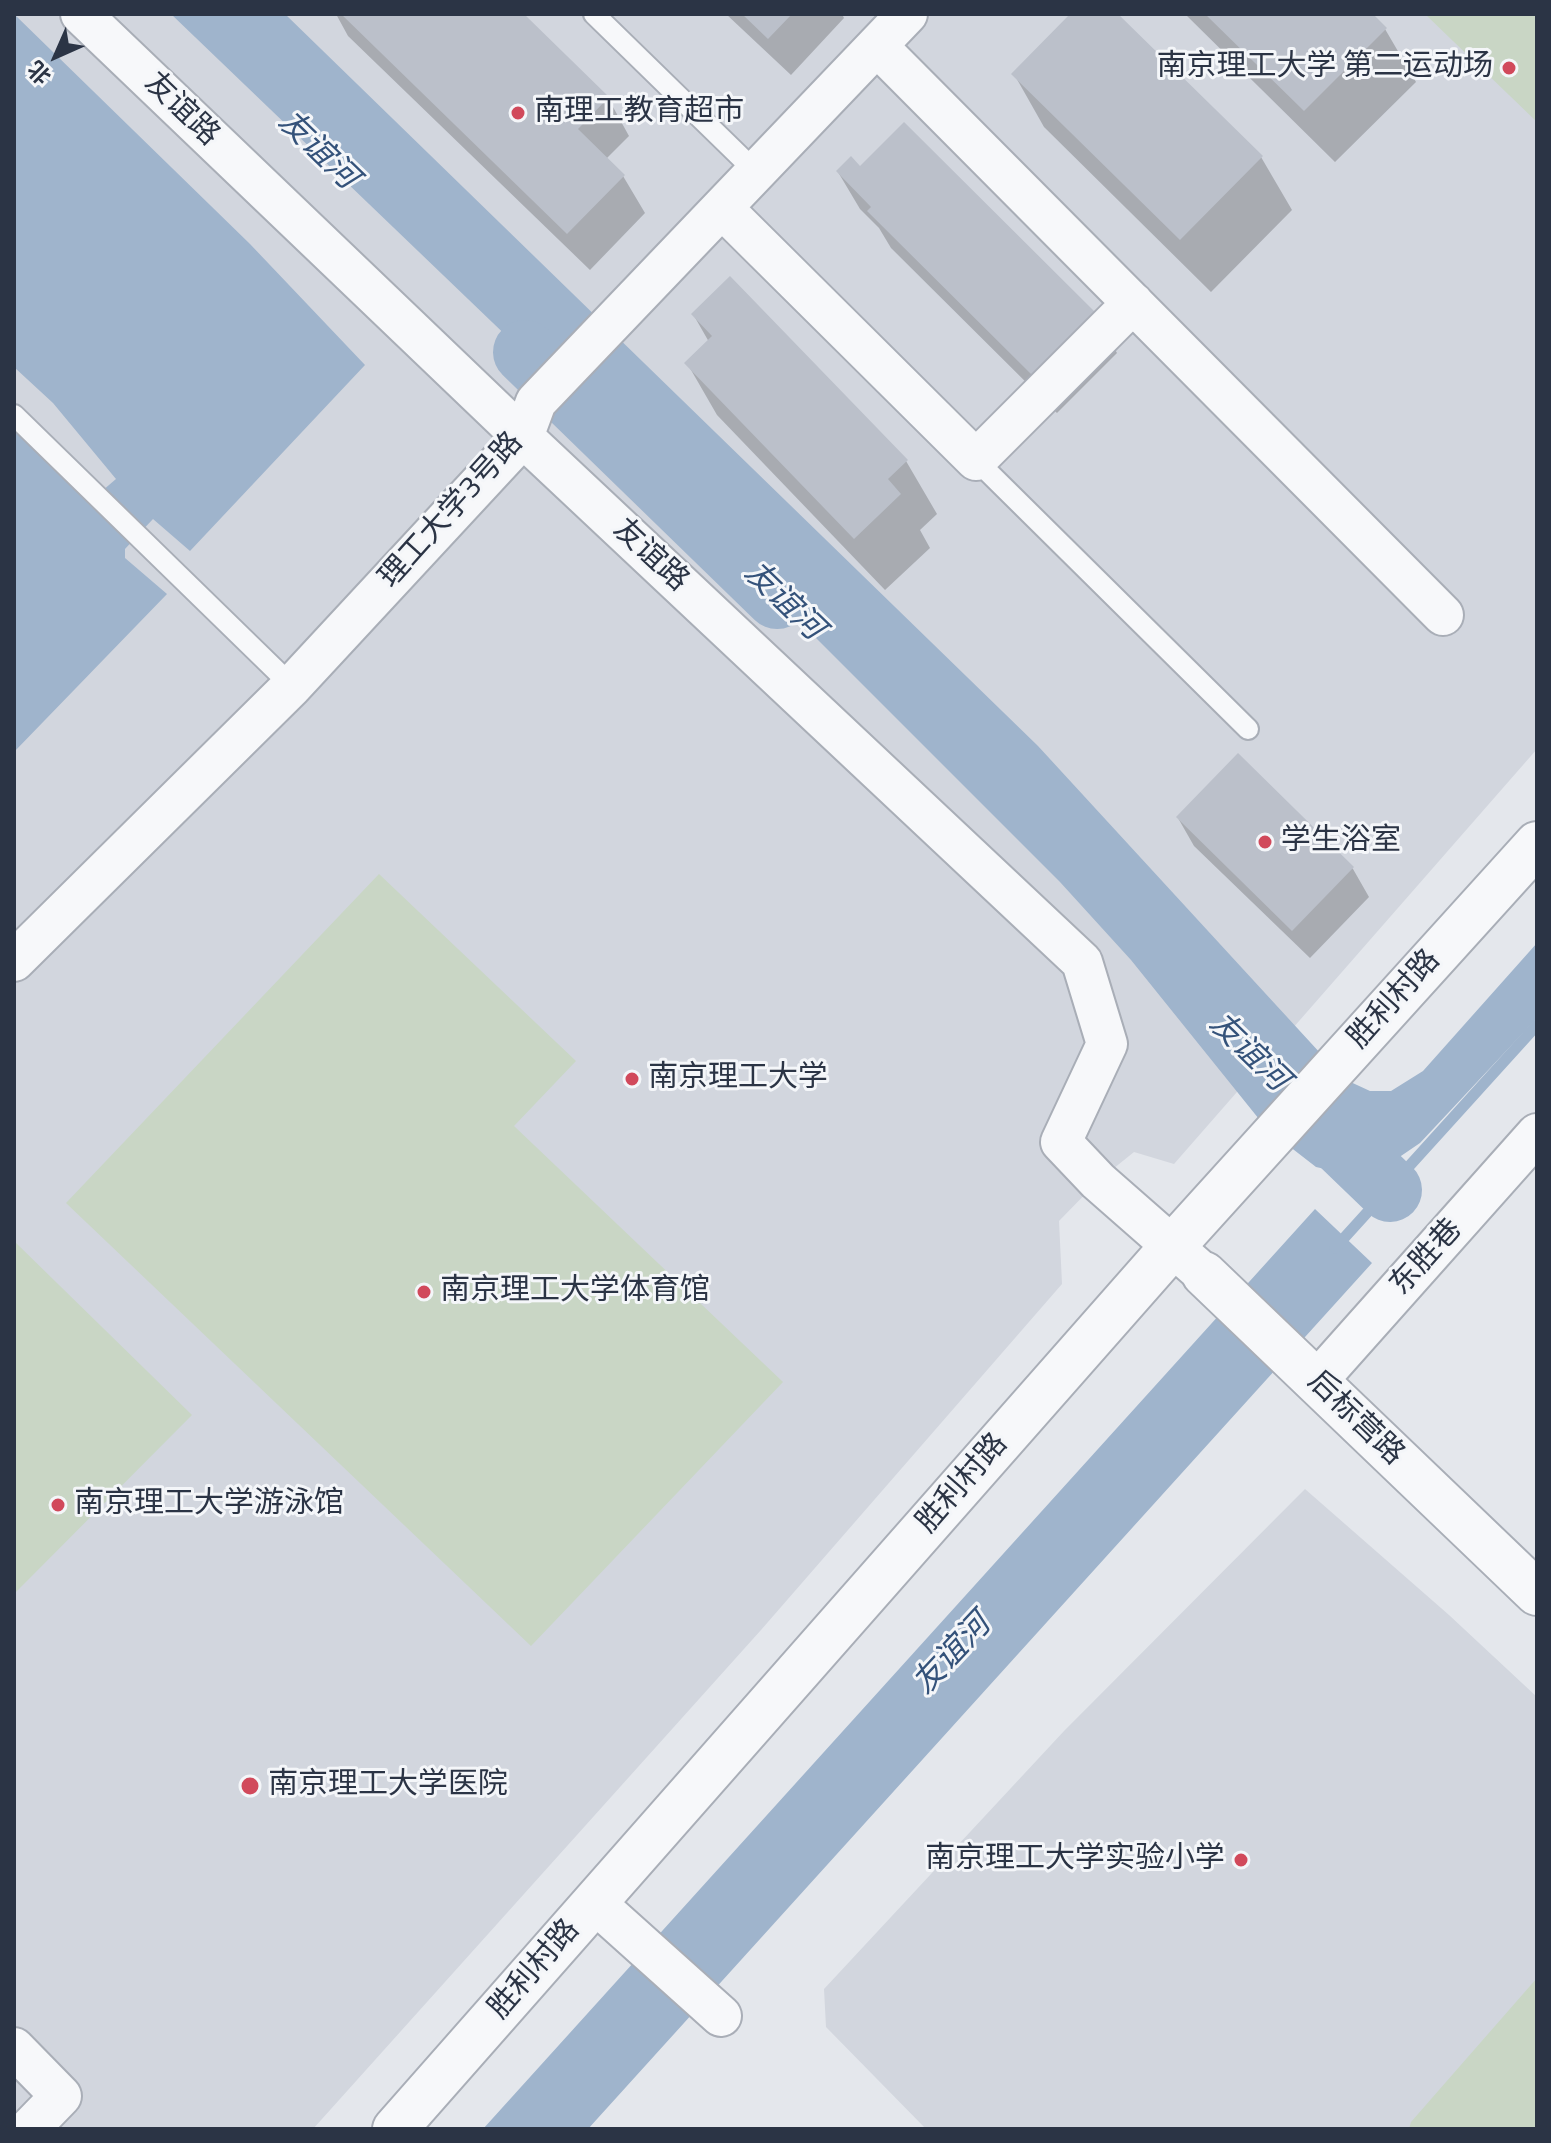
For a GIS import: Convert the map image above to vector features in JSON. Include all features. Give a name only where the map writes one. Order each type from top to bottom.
[{"type":"street","name":"友谊路","points":[[81,14],[530,419],[1082,962],[1107,1044],[1061,1142],[1098,1181],[1188,1260]]},
{"type":"street","name":"理工大学3号路","points":[[14,961],[292,686],[649,285],[907,14]]},
{"type":"street","points":[[877,46],[1443,615]]},
{"type":"street","points":[[722,208],[976,460],[1133,303]]},
{"type":"street","name":"胜利村路","points":[[395,2129],[595,1903],[1188,1260],[1211,1204],[1537,844]]},
{"type":"street","name":"东胜巷","points":[[1316,1382],[1537,1134]]},
{"type":"street","name":"后标营路","points":[[1188,1260],[1537,1593]]},
{"type":"street","points":[[595,1903],[721,2016]]},
{"type":"street","points":[[14,2048],[61,2096],[29,2129]]},
{"type":"lane","points":[[594,14],[757,173]]},
{"type":"lane","points":[[14,415],[292,686]]},
{"type":"lane","points":[[976,460],[1248,729]]},
{"type":"shaded area","name":"南京理工大学","points":[[14,14],[1537,14],[1537,749],[1174,1164],[1134,1152],[1098,1181],[1059,1221],[1062,1284],[761,1630],[313,2129],[14,2129]]},
{"type":"shaded area","name":"南京理工大学实验小学","points":[[1305,1489],[1537,1697],[1537,2129],[926,2129],[826,2027],[824,1989],[1064,1731]]},
{"type":"green space","name":"南京理工大学 第二运动场","points":[[1425,14],[1537,14],[1537,122]]},
{"type":"green space","name":"南京理工大学体育馆","points":[[379,874],[576,1061],[514,1126],[783,1382],[531,1646],[66,1203]]},
{"type":"green space","name":"南京理工大学游泳馆","points":[[14,1241],[192,1415],[14,1594]]},
{"type":"green space","points":[[1537,1978],[1537,2129],[1409,2129],[1411,2122]]},
{"type":"water","points":[[14,14],[250,244],[365,365],[190,551],[153,519],[125,549],[125,558],[167,594],[14,752],[14,421],[95,497],[116,479],[53,403],[14,367]]},
{"type":"water","points":[[171,14],[285,14],[1038,746],[1344,1079],[1370,1091],[1391,1091],[1423,1071],[1537,943],[1537,1018],[1420,1143],[1376,1173],[1343,1173],[1316,1167],[1267,1129],[1131,960],[1060,882],[691,513]]},
{"type":"water","points":[[1315,1209],[1372,1263],[588,2129],[483,2129]]},
{"type":"building","name":"南理工教育超市","points":[[341,14],[524,14],[609,97],[578,129],[625,175],[567,234]]},
{"type":"building","points":[[742,14],[792,14],[768,39]]},
{"type":"building","points":[[1070,14],[1118,14],[1263,156],[1180,240],[1011,74]]},
{"type":"building","points":[[1205,14],[1373,14],[1387,28],[1304,111]]},
{"type":"building","points":[[904,122],[1097,314],[1034,377],[867,211],[871,207],[836,171],[851,156],[860,166]]},
{"type":"building","points":[[730,276],[908,460],[888,479],[901,494],[854,539],[684,363],[712,336],[691,314]]},
{"type":"building","name":"学生浴室","points":[[1238,753],[1354,867],[1292,931],[1176,817]]},
{"type":"waterway","name":"友谊河","points":[[525,352],[777,597]]},
{"type":"waterway","name":"友谊河","points":[[1335,1248],[1537,1025]]},
{"type":"waterway","name":"友谊河","points":[[1309,1112],[1390,1190]]},
{"type":"place","name":"南京理工大学 第二运动场","points":[[1509,68]]},
{"type":"place","name":"南理工教育超市","points":[[518,113]]},
{"type":"place","name":"学生浴室","points":[[1265,842]]},
{"type":"place","name":"南京理工大学","points":[[632,1079]]},
{"type":"place","name":"南京理工大学体育馆","points":[[424,1292]]},
{"type":"place","name":"南京理工大学游泳馆","points":[[58,1505]]},
{"type":"place","name":"南京理工大学医院","points":[[250,1786]]},
{"type":"place","name":"南京理工大学实验小学","points":[[1241,1860]]}]
